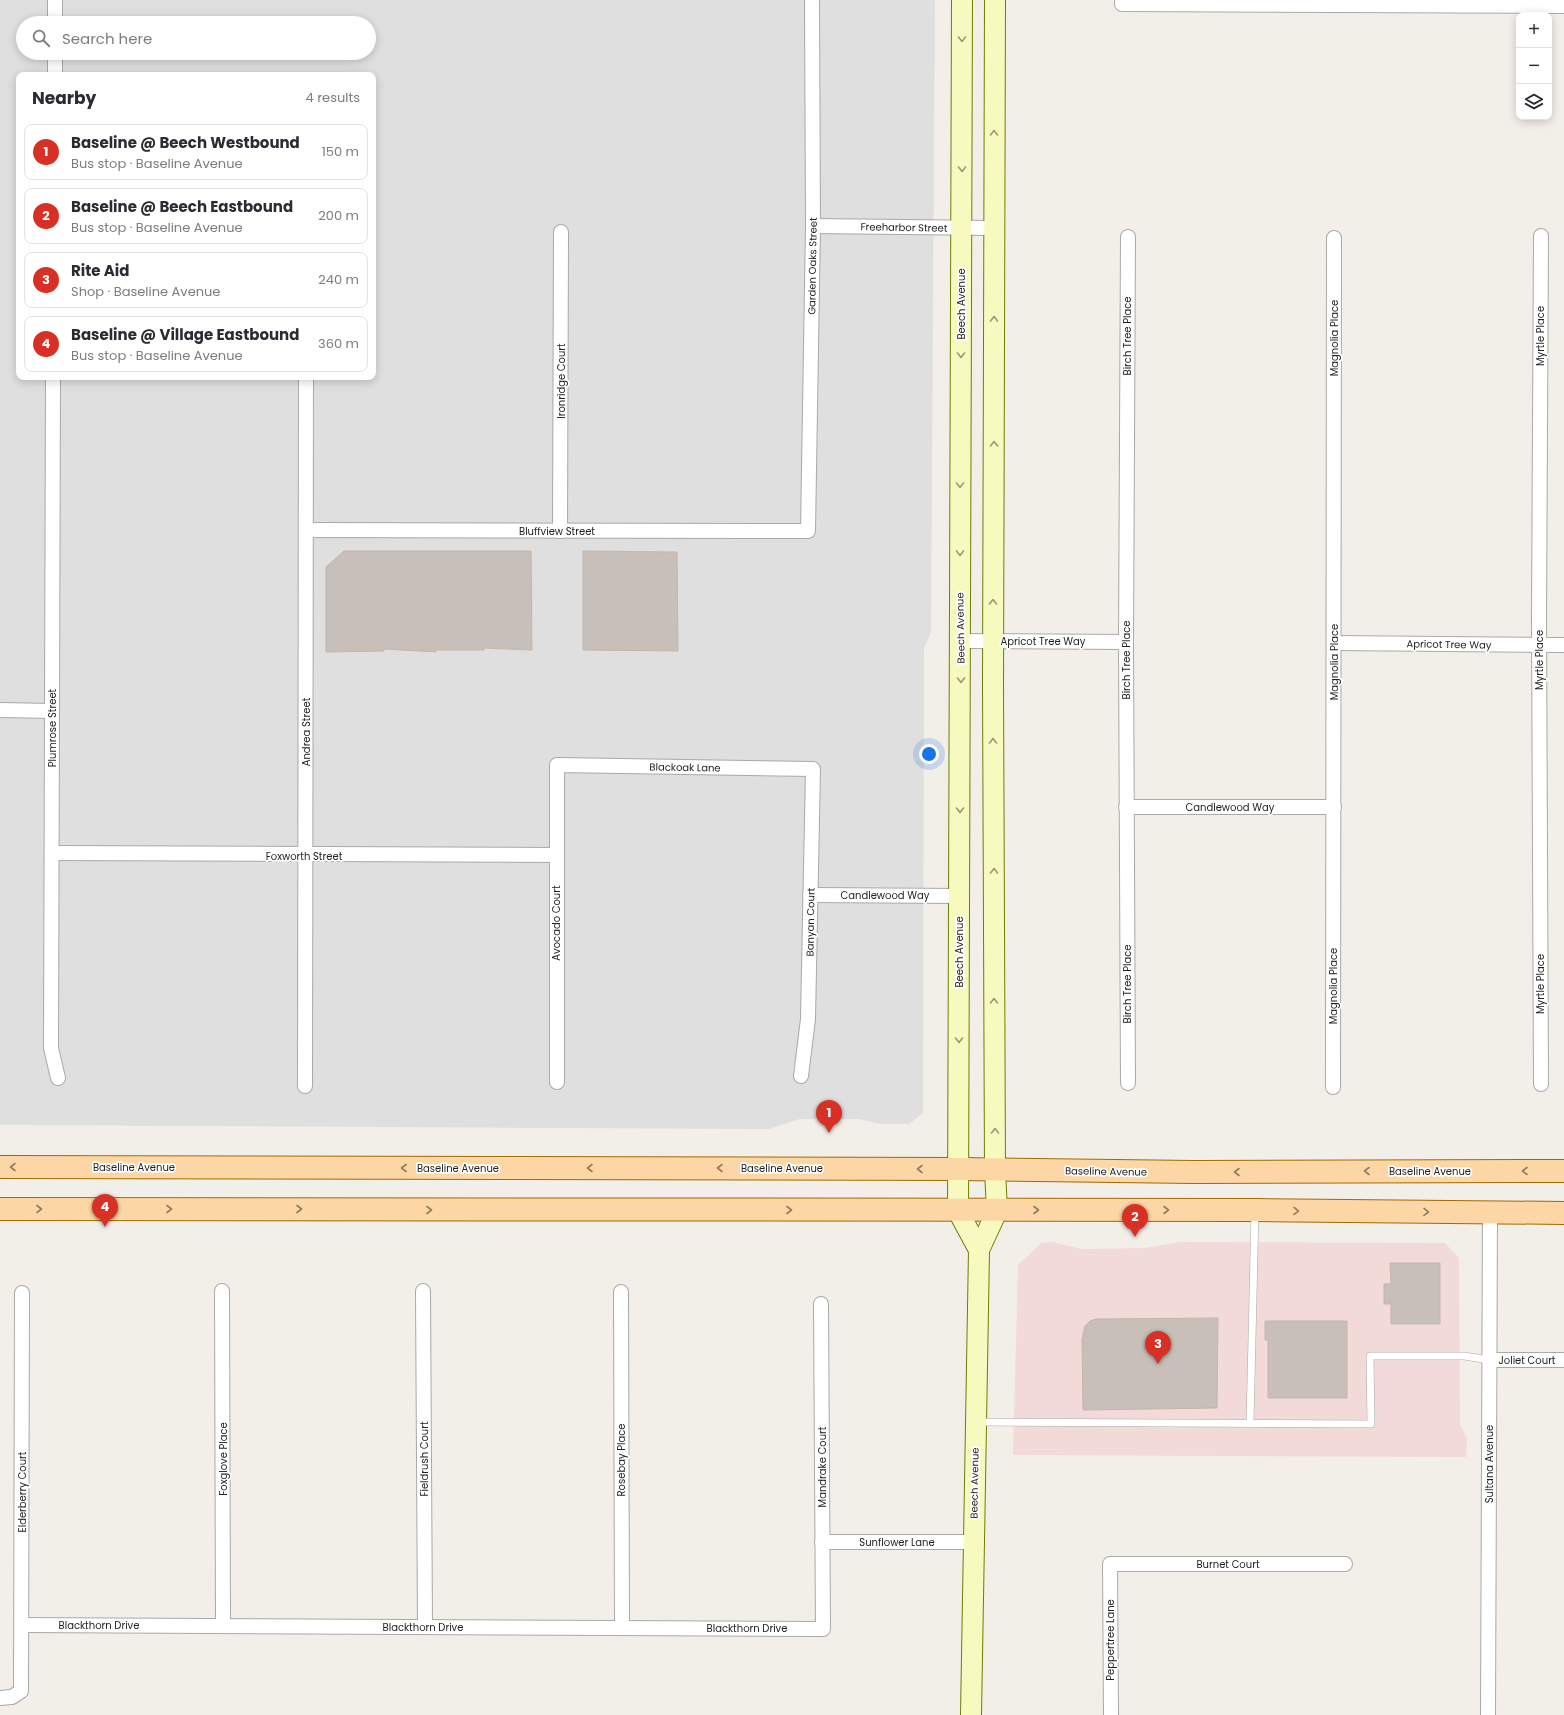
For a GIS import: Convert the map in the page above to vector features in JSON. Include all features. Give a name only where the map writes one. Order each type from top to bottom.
[{"type":"main road","name":"Beech Avenue","points":[[962,0],[958,1211],[979,1250]]},
{"type":"main road","name":"Beech Avenue","points":[[971,1715],[979,1250],[997,1211],[995,1170],[994,641],[995,0]]},
{"type":"main road","name":"Baseline Avenue","points":[[0,1167],[959,1169],[1194,1172],[1564,1171]]},
{"type":"main road","points":[[0,1209],[958,1211],[1255,1210],[1490,1213],[1564,1212]]},
{"type":"street","points":[[55,0],[55,16]]},
{"type":"street","name":"Garden Oaks Street","points":[[808,531],[813,226],[812,0]]},
{"type":"street","points":[[1122,2],[1535,3],[1564,6]]},
{"type":"street","points":[[55,60],[55,72]]},
{"type":"street","name":"Freeharbor Street","points":[[813,226],[994,228]]},
{"type":"street","name":"Ironridge Court","points":[[560,530],[561,232]]},
{"type":"street","name":"Myrtle Place","points":[[1540,1084],[1539,645],[1541,236]]},
{"type":"street","name":"Birch Tree Place","points":[[1128,237],[1126,642],[1128,1083]]},
{"type":"street","name":"Magnolia Place","points":[[1333,1087],[1334,238]]},
{"type":"street","name":"Plumrose Street","points":[[53,380],[51,1048],[58,1078]]},
{"type":"street","name":"Andrea Street","points":[[305,1086],[306,380]]},
{"type":"street","name":"Bluffview Street","points":[[306,530],[808,531]]},
{"type":"street","name":"Apricot Tree Way","points":[[960,641],[1126,642]]},
{"type":"street","name":"Apricot Tree Way","points":[[1334,643],[1564,645]]},
{"type":"street","points":[[0,710],[52,711]]},
{"type":"street","name":"Blackoak Lane","points":[[557,765],[813,769]]},
{"type":"street","name":"Avocado Court","points":[[556,1082],[557,765]]},
{"type":"street","name":"Banyan Court","points":[[801,1076],[808,1019],[813,769]]},
{"type":"street","name":"Candlewood Way","points":[[1126,807],[1334,807]]},
{"type":"street","name":"Foxworth Street","points":[[52,853],[306,856],[556,856]]},
{"type":"street","name":"Candlewood Way","points":[[810,895],[960,896]]},
{"type":"street","name":"Sultana Avenue","points":[[1488,1715],[1490,1213]]},
{"type":"street","name":"Foxglove Place","points":[[222,1291],[223,1626]]},
{"type":"street","name":"Fieldrush Court","points":[[423,1291],[425,1627]]},
{"type":"street","name":"Rosebay Place","points":[[621,1292],[622,1628]]},
{"type":"street","name":"Elderberry Court","points":[[0,1698],[12,1696],[21,1691],[22,1293]]},
{"type":"street","name":"Mandrake Court","points":[[821,1304],[823,1629]]},
{"type":"street","name":"Joliet Court","points":[[1490,1360],[1564,1360]]},
{"type":"street","name":"Sunflower Lane","points":[[822,1542],[973,1542]]},
{"type":"street","name":"Burnet Court","points":[[1110,1564],[1345,1564]]},
{"type":"street","name":"Peppertree Lane","points":[[1110,1564],[1111,1715]]},
{"type":"street","name":"Blackthorn Drive","points":[[22,1625],[823,1629]]},
{"type":"lane","points":[[1250,1423],[1255,1210]]},
{"type":"lane","points":[[975,1422],[1371,1424],[1370,1356],[1464,1356],[1490,1360]]},
{"type":"shaded area","points":[[0,0],[935,0],[931,633],[924,648],[923,1113],[909,1124],[880,1124],[859,1119],[800,1119],[769,1129],[0,1125]]},
{"type":"shaded area","points":[[1052,1242],[1082,1249],[1145,1248],[1180,1242],[1445,1243],[1459,1258],[1460,1425],[1467,1438],[1466,1457],[1013,1455],[1018,1265],[1041,1243]]},
{"type":"building","points":[[344,551],[531,551],[532,650],[484,648],[484,650],[436,650],[436,652],[384,649],[384,651],[326,652],[326,567]]},
{"type":"building","points":[[583,551],[677,552],[678,651],[583,650]]},
{"type":"building","points":[[1390,1263],[1440,1263],[1440,1324],[1391,1324],[1391,1304],[1384,1304],[1384,1284],[1391,1284]]},
{"type":"building","points":[[1218,1318],[1217,1408],[1083,1410],[1082,1339],[1085,1326],[1090,1321],[1096,1319]]},
{"type":"building","points":[[1265,1321],[1347,1321],[1347,1398],[1268,1398],[1268,1340],[1265,1340]]},
{"type":"place","name":"Baseline @ Beech Westbound","points":[[829,1133]]},
{"type":"place","name":"Baseline @ Village Eastbound","points":[[105,1227]]},
{"type":"place","name":"Baseline @ Beech Eastbound","points":[[1135,1237]]},
{"type":"place","name":"Rite Aid","points":[[1158,1364]]}]
